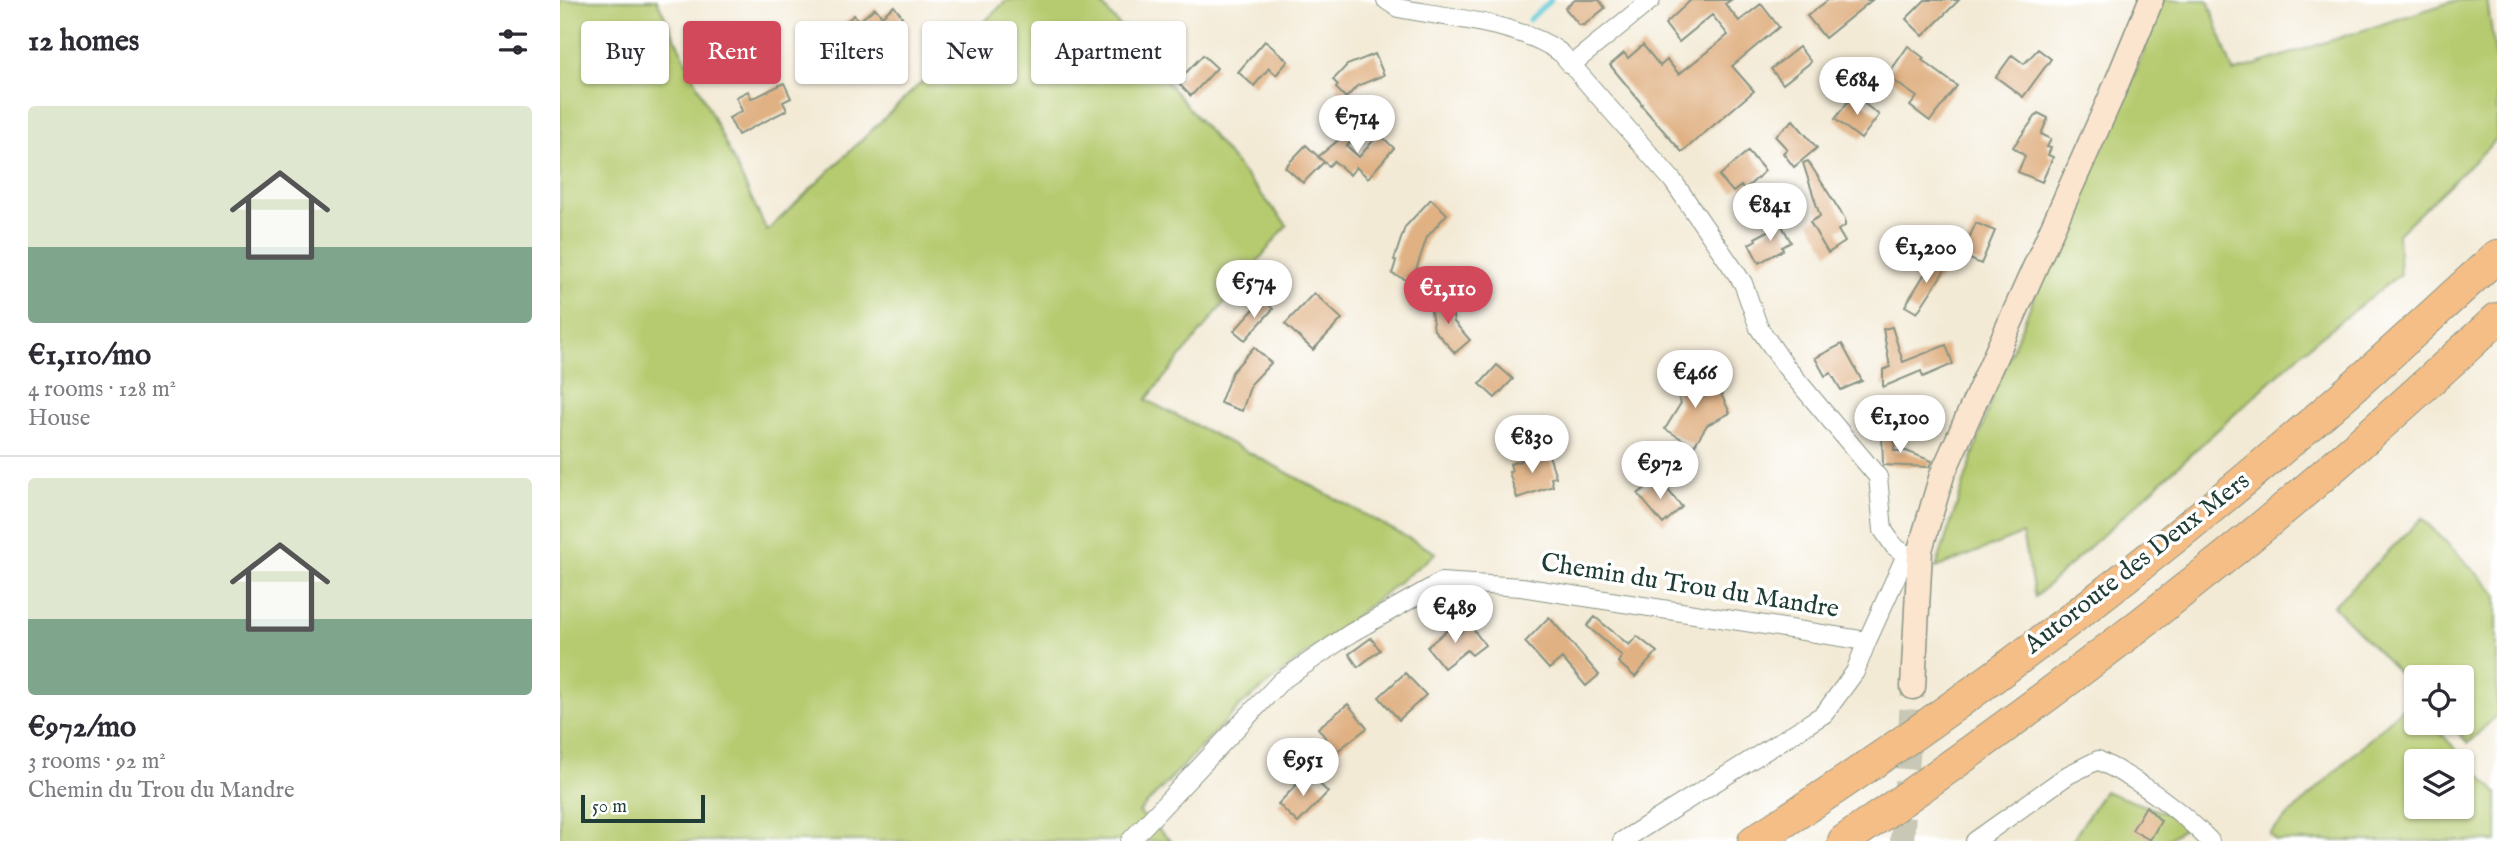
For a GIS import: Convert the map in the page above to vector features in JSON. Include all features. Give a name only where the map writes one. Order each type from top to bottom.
[{"type":"highway","name":"Autoroute des Deux Mers","points":[[1754,841],[1947,710],[2051,634],[2186,528],[2344,395],[2497,256]]},
{"type":"highway","name":"Autoroute des Deux Mers","points":[[1844,841],[2031,708],[2214,566],[2375,431],[2497,319]]},
{"type":"main road","points":[[1913,687],[1913,553],[1942,475],[2111,97],[2151,0]]},
{"type":"street","points":[[1386,0],[1398,8],[1532,37],[1552,46],[1571,65],[1673,181],[1742,283],[1759,328],[1786,367],[1878,477],[1883,530],[1894,546],[1913,553]]},
{"type":"street","points":[[1571,65],[1651,0]]},
{"type":"street","name":"Chemin du Trou du Mandre","points":[[1130,841],[1281,681],[1351,633],[1441,582],[1521,587],[1867,641],[1913,553]]},
{"type":"street","points":[[1622,841],[1824,714],[1855,672],[1867,641]]},
{"type":"street","points":[[1975,841],[2068,775],[2098,761],[2135,779],[2192,822],[2210,841]]},
{"type":"green space","points":[[560,0],[657,0],[667,21],[581,21],[581,84],[669,84],[669,25],[683,55],[683,84],[697,84],[767,231],[922,82],[922,84],[1017,84],[1017,21],[985,21],[1007,0],[1098,0],[1116,21],[1031,21],[1031,84],[1169,84],[1287,225],[1146,400],[1436,553],[1240,706],[1139,812],[1171,841],[560,841]]},
{"type":"green space","points":[[2163,0],[2208,0],[2233,72],[2457,0],[2487,0],[2497,66],[2497,139],[2398,234],[2400,274],[2309,346],[2035,597],[2022,534],[1936,568],[1993,395],[2075,200],[2129,89]]},
{"type":"green space","points":[[2422,518],[2497,594],[2497,715],[2468,743],[2460,735],[2474,735],[2474,665],[2404,665],[2404,678],[2333,606]]},
{"type":"green space","points":[[2404,707],[2404,735],[2442,735],[2456,749],[2404,749],[2404,819],[2474,819],[2474,769],[2497,793],[2497,841],[2276,841],[2269,834]]},
{"type":"green space","points":[[2104,791],[2192,823],[2165,841],[2072,841]]},
{"type":"building","points":[[1575,0],[1599,0],[1605,8],[1584,25],[1579,25],[1565,8]]},
{"type":"building","points":[[1691,0],[1731,0],[1725,4],[1739,21],[1761,4],[1779,27],[1732,66],[1754,91],[1682,152],[1610,65],[1624,53],[1628,58],[1643,45],[1660,66],[1667,60],[1679,74],[1728,35],[1712,15],[1679,42],[1665,24]]},
{"type":"building","points":[[1828,0],[1872,0],[1825,38],[1807,16]]},
{"type":"building","points":[[1925,0],[1959,0],[1923,36],[1906,19]]},
{"type":"building","points":[[894,6],[902,16],[896,21],[859,21],[875,8],[882,16]]},
{"type":"building","points":[[854,15],[859,21],[847,21]]},
{"type":"building","points":[[1265,41],[1288,61],[1276,75],[1269,68],[1254,86],[1238,72]]},
{"type":"building","points":[[1908,46],[1957,86],[1930,121],[1910,106],[1917,97],[1887,76]]},
{"type":"building","points":[[1799,47],[1811,62],[1783,84],[1771,69]]},
{"type":"building","points":[[2038,49],[2051,59],[2023,97],[1996,77],[2012,55],[2024,64]]},
{"type":"building","points":[[1375,54],[1384,75],[1357,86],[1346,98],[1336,88],[1338,85],[1333,80],[1347,65]]},
{"type":"building","points":[[1203,55],[1217,68],[1191,96],[1179,84],[1186,84],[1186,73]]},
{"type":"building","points":[[784,83],[791,98],[783,102],[787,110],[738,135],[729,118],[742,111],[736,97],[748,91],[751,98],[758,96]]},
{"type":"building","points":[[1853,95],[1879,115],[1861,139],[1835,119]]},
{"type":"building","points":[[2038,113],[2048,118],[2041,134],[2051,139],[2047,147],[2051,148],[2048,155],[2053,157],[2042,182],[2018,172],[2025,156],[2013,147]]},
{"type":"building","points":[[1793,120],[1817,148],[1794,167],[1783,153],[1787,149],[1775,136]]},
{"type":"building","points":[[1353,128],[1358,134],[1347,146],[1359,157],[1379,134],[1394,148],[1368,178],[1356,167],[1350,175],[1334,161],[1329,166],[1318,157]]},
{"type":"building","points":[[1306,145],[1324,162],[1303,183],[1285,167]]},
{"type":"building","points":[[1748,151],[1765,171],[1744,190],[1741,186],[1733,192],[1719,176]]},
{"type":"building","points":[[1808,161],[1845,219],[1845,226],[1838,230],[1845,242],[1828,253],[1810,222],[1820,216],[1803,163]]},
{"type":"building","points":[[1431,199],[1447,214],[1427,237],[1412,282],[1392,274],[1396,261],[1394,260],[1405,227]]},
{"type":"building","points":[[1976,223],[1995,231],[1981,264],[1961,255]]},
{"type":"building","points":[[1781,224],[1791,242],[1782,247],[1783,250],[1759,263],[1749,244]]},
{"type":"building","points":[[1935,257],[1948,265],[1917,313],[1905,306]]},
{"type":"building","points":[[1314,293],[1342,319],[1313,350],[1285,324]]},
{"type":"building","points":[[1263,299],[1273,309],[1245,340],[1234,331]]},
{"type":"building","points":[[1450,301],[1454,322],[1470,340],[1455,353],[1434,330],[1430,305]]},
{"type":"building","points":[[1892,327],[1903,362],[1946,345],[1953,364],[1923,377],[1921,371],[1883,387],[1883,370],[1890,367],[1883,329]]},
{"type":"building","points":[[1842,344],[1862,381],[1841,390],[1831,373],[1825,376],[1815,358]]},
{"type":"building","points":[[1254,347],[1271,363],[1251,384],[1242,411],[1220,403],[1232,372]]},
{"type":"building","points":[[1497,365],[1513,379],[1495,398],[1480,384]]},
{"type":"building","points":[[1683,373],[1693,394],[1716,383],[1730,413],[1707,425],[1694,446],[1665,429],[1681,403],[1669,379]]},
{"type":"building","points":[[1882,432],[1895,435],[1894,451],[1906,451],[1932,461],[1929,467],[1883,465]]},
{"type":"building","points":[[1548,452],[1556,477],[1551,478],[1553,486],[1517,498],[1509,472],[1512,471],[1510,464]]},
{"type":"building","points":[[1658,478],[1682,507],[1663,524],[1638,494]]},
{"type":"building","points":[[1549,617],[1599,675],[1586,686],[1562,658],[1549,669],[1525,642]]},
{"type":"building","points":[[1595,617],[1629,645],[1637,636],[1657,652],[1635,677],[1618,662],[1622,656],[1587,626]]},
{"type":"building","points":[[1470,625],[1485,645],[1472,655],[1467,650],[1444,668],[1427,647],[1450,628],[1456,636]]},
{"type":"building","points":[[1371,638],[1380,650],[1358,667],[1349,654]]},
{"type":"building","points":[[1405,673],[1426,695],[1399,720],[1379,697]]},
{"type":"building","points":[[1348,704],[1367,728],[1336,752],[1318,728]]},
{"type":"building","points":[[1308,773],[1328,792],[1298,823],[1278,804]]},
{"type":"building","points":[[2146,806],[2161,821],[2150,840],[2132,830]]},
{"type":"waterway","points":[[1529,20],[1551,0]]},
{"type":"tunnel","points":[[1902,841],[1913,687]]}]
